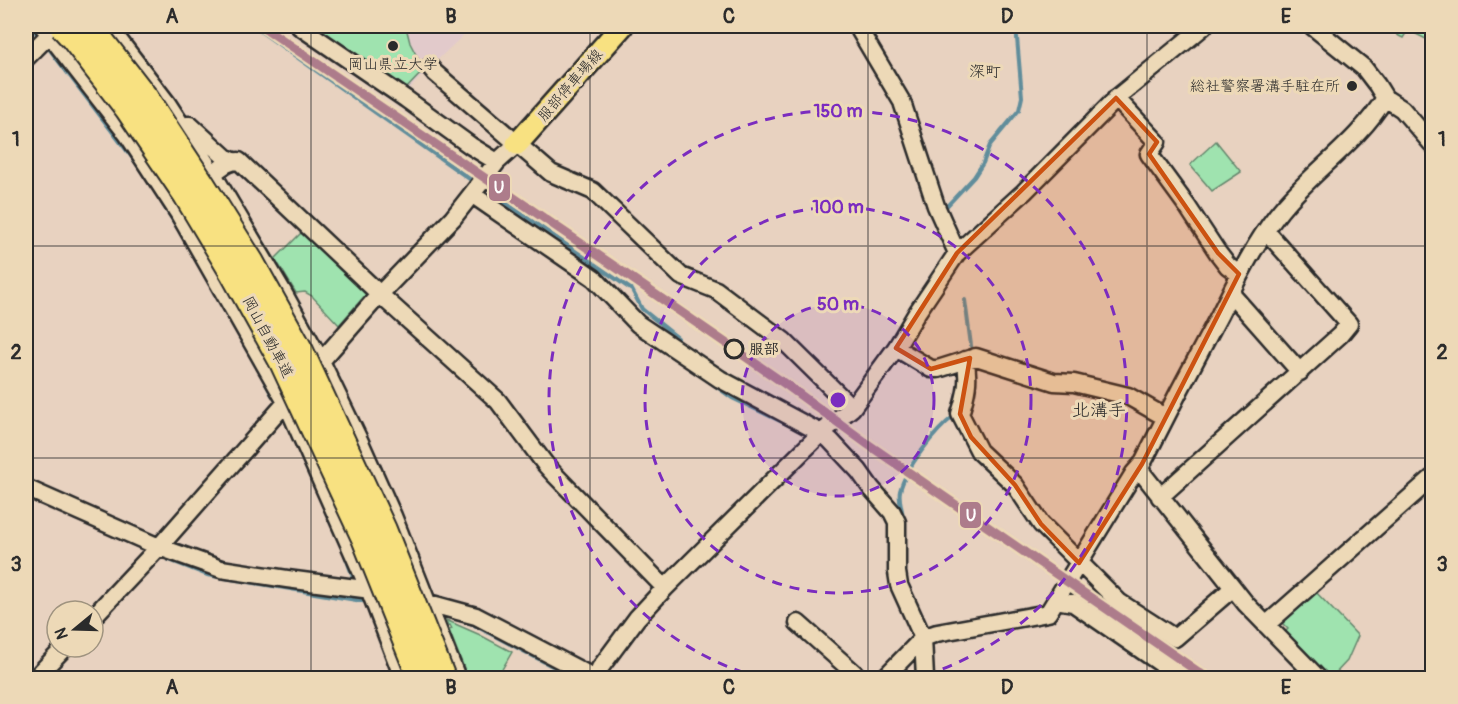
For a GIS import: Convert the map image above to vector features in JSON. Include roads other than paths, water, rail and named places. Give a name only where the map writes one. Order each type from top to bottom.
[{"type":"highway","name":"岡山自動車道","points":[[89,26],[144,97],[202,185],[251,263],[300,351],[383,530],[442,678]]},
{"type":"highway","name":"岡山自動車道","points":[[50,32],[75,38],[128,108],[187,195],[233,272],[277,352],[322,445],[365,538],[421,678]]},
{"type":"main road","name":"服部停車場線","points":[[517,144],[622,26]]},
{"type":"street","points":[[108,26],[167,103],[213,174],[321,361],[393,516],[457,678]]},
{"type":"street","points":[[299,26],[471,146],[498,162]]},
{"type":"street","points":[[857,26],[902,102],[936,207],[957,253]]},
{"type":"street","points":[[26,488],[159,547],[221,569],[287,579],[431,610],[476,616],[595,678],[637,618],[664,588],[821,434],[852,408],[896,348],[918,310],[957,253],[1024,192],[1116,98],[1204,26]]},
{"type":"street","points":[[1312,26],[1364,68],[1385,98],[1402,109],[1432,144]]},
{"type":"street","points":[[26,58],[50,32],[127,134],[179,214],[286,402],[373,599],[403,678]]},
{"type":"street","points":[[430,67],[551,173],[593,191],[681,276],[716,290],[784,341],[852,408]]},
{"type":"street","points":[[1116,98],[1157,142],[1149,154],[1218,253],[1228,266],[1239,274]]},
{"type":"street","points":[[884,678],[927,636],[1048,613],[1134,473],[1139,469],[1239,274],[1277,214],[1298,190],[1375,115],[1385,98]]},
{"type":"street","points":[[181,124],[190,125],[232,161]]},
{"type":"street","points":[[105,604],[159,547],[380,294],[453,218],[498,162],[517,144]]},
{"type":"street","points":[[213,174],[226,164],[239,161],[498,401],[550,470],[664,588]]},
{"type":"street","points":[[473,195],[594,278],[638,324],[720,379],[830,440],[859,471],[892,512],[897,522],[899,585],[927,636],[925,678]]},
{"type":"street","points":[[1160,496],[1300,372],[1349,324],[1266,231]]},
{"type":"street","points":[[1230,295],[1300,372]]},
{"type":"street","points":[[896,348],[931,369],[938,369],[976,357],[1054,382],[1074,383],[1128,396],[1165,417]]},
{"type":"street","points":[[965,360],[968,372],[966,394],[960,414],[979,451],[1015,485],[1041,524],[1119,602],[1175,638],[1233,588]]},
{"type":"street","points":[[1139,469],[1233,588],[1318,678]]},
{"type":"street","points":[[1266,625],[1432,478]]},
{"type":"street","points":[[1056,600],[1073,603],[1182,678]]},
{"type":"street","points":[[798,623],[860,678]]},
{"type":"street","points":[[35,678],[53,659]]},
{"type":"waterway","points":[[30,26],[40,37]]},
{"type":"waterway","points":[[253,26],[471,180]]},
{"type":"waterway","points":[[946,211],[945,208],[974,177],[990,145],[1019,110],[1022,97],[1016,26]]},
{"type":"waterway","points":[[47,46],[137,164]]},
{"type":"waterway","points":[[494,195],[632,290],[642,309],[678,338]]},
{"type":"waterway","points":[[162,203],[179,230]]},
{"type":"waterway","points":[[965,300],[972,353]]},
{"type":"waterway","points":[[703,377],[732,398],[799,430]]},
{"type":"waterway","points":[[265,382],[272,395]]},
{"type":"waterway","points":[[903,519],[900,491],[908,471],[930,440],[954,416]]},
{"type":"waterway","points":[[854,454],[865,466]]},
{"type":"waterway","points":[[345,555],[353,577]]},
{"type":"waterway","points":[[169,560],[207,575],[368,602]]},
{"type":"waterway","points":[[452,618],[470,623],[575,678]]},
{"type":"place","name":"岡山県立大学","points":[[393,46]]},
{"type":"place","name":"総社警察署溝手駐在所","points":[[1352,86]]},
{"type":"place","name":"服部","points":[[734,349]]},
{"type":"district","name":"深町","points":[[985,71]]},
{"type":"district","name":"北溝手","points":[[1099,410]]}]
